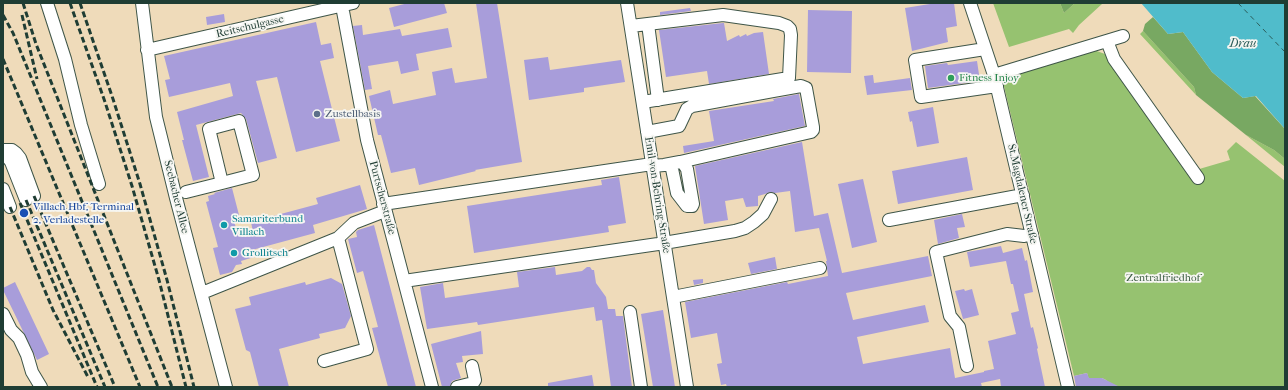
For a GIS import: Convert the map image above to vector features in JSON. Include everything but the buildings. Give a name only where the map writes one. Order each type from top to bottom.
[{"type":"street","points":[[47,3],[65,59],[81,125],[99,184]]},
{"type":"street","name":"Seebacher Allee","points":[[142,3],[156,117],[226,387]]},
{"type":"street","name":"Emil-von-Behring-Straße","points":[[627,3],[687,387]]},
{"type":"street","name":"St.Magdalener Straße","points":[[970,3],[995,80],[1068,387]]},
{"type":"street","name":"Reitschulgasse","points":[[147,50],[348,5]]},
{"type":"street","name":"Purtscherstraße","points":[[348,5],[365,133],[432,387]]},
{"type":"street","points":[[631,26],[724,14],[780,23],[790,29],[791,35],[789,78],[643,102]]},
{"type":"street","points":[[648,24],[658,100]]},
{"type":"street","points":[[985,49],[915,60],[921,97],[995,80],[1123,36]]},
{"type":"street","points":[[1107,41],[1114,59],[1198,178]]},
{"type":"street","points":[[202,293],[338,238],[354,223],[384,208],[652,165],[675,163],[811,132],[813,127],[806,88],[800,86],[692,106],[687,108],[679,126],[647,132]]},
{"type":"street","points":[[186,192],[222,183],[253,175],[239,121],[209,129],[222,183]]},
{"type":"street","points":[[3,150],[12,150],[20,158],[23,201]]},
{"type":"street","points":[[3,156],[8,158],[11,162],[23,201]]},
{"type":"street","points":[[3,162],[23,201]]},
{"type":"street","points":[[3,189],[23,201]]},
{"type":"street","points":[[889,220],[1023,195]]},
{"type":"street","points":[[404,281],[735,232],[745,228],[763,214],[771,199]]},
{"type":"street","points":[[967,366],[959,328],[950,316],[936,252],[1006,234],[1024,236],[1032,234]]},
{"type":"street","points":[[324,361],[367,349],[338,238]]},
{"type":"street","points":[[673,297],[820,268]]},
{"type":"street","points":[[3,304],[27,355],[32,372],[41,387]]},
{"type":"street","points":[[630,312],[641,387]]},
{"type":"street","points":[[3,314],[11,330],[19,338]]},
{"type":"street","points":[[3,324],[36,387]]},
{"type":"street","points":[[457,387],[473,383],[475,380],[472,366]]},
{"type":"green space","points":[[993,3],[1060,3],[1064,13],[1075,3],[1102,4],[1079,25],[1073,33],[1069,29],[1009,47]]},
{"type":"green space","points":[[1060,3],[1075,3],[1064,13]]},
{"type":"green space","points":[[1153,17],[1168,34],[1183,32],[1212,72],[1243,98],[1255,96],[1285,129],[1285,159],[1274,150],[1246,135],[1196,95],[1194,87],[1143,31],[1145,24]]},
{"type":"green space","points":[[1143,31],[1194,87],[1196,95],[1140,34]]},
{"type":"green space","name":"Zentralfriedhof","points":[[1094,50],[1105,54],[1189,172],[1230,160],[1227,151],[1236,142],[1285,181],[1285,387],[1112,387],[1102,378],[1093,378],[1089,380],[1087,373],[1074,376],[1002,78]]},
{"type":"green space","points":[[1246,135],[1274,150],[1285,159],[1285,167]]},
{"type":"water","name":"Drau","points":[[1141,3],[1285,3],[1285,129],[1256,96],[1243,98],[1212,72],[1183,32],[1168,34]]},
{"type":"ferry route","points":[[1238,3],[1285,52]]},
{"type":"railway","points":[[23,3],[36,44],[172,387]]},
{"type":"railway","points":[[70,3],[105,102],[132,186],[159,280],[186,387]]},
{"type":"railway","points":[[80,3],[140,184],[167,280],[194,387]]},
{"type":"railway","points":[[3,15],[13,33],[158,387]]},
{"type":"railway","points":[[22,15],[37,79]]},
{"type":"railway","points":[[3,59],[140,387]]},
{"type":"railway","points":[[34,196],[115,387]]},
{"type":"railway","points":[[26,200],[105,387]]},
{"type":"railway","points":[[20,203],[97,387]]},
{"type":"railway","points":[[10,207],[53,310],[88,377]]},
{"type":"place","name":"Fitness Injoy","points":[[951,78]]},
{"type":"place","name":"Zustellbasis","points":[[317,114]]},
{"type":"place","name":"Villach Hbf, Terminal 2, Verladestelle","points":[[24,213]]},
{"type":"place","name":"Samariterbund Villach","points":[[224,225]]},
{"type":"place","name":"Grollitsch","points":[[234,253]]}]
